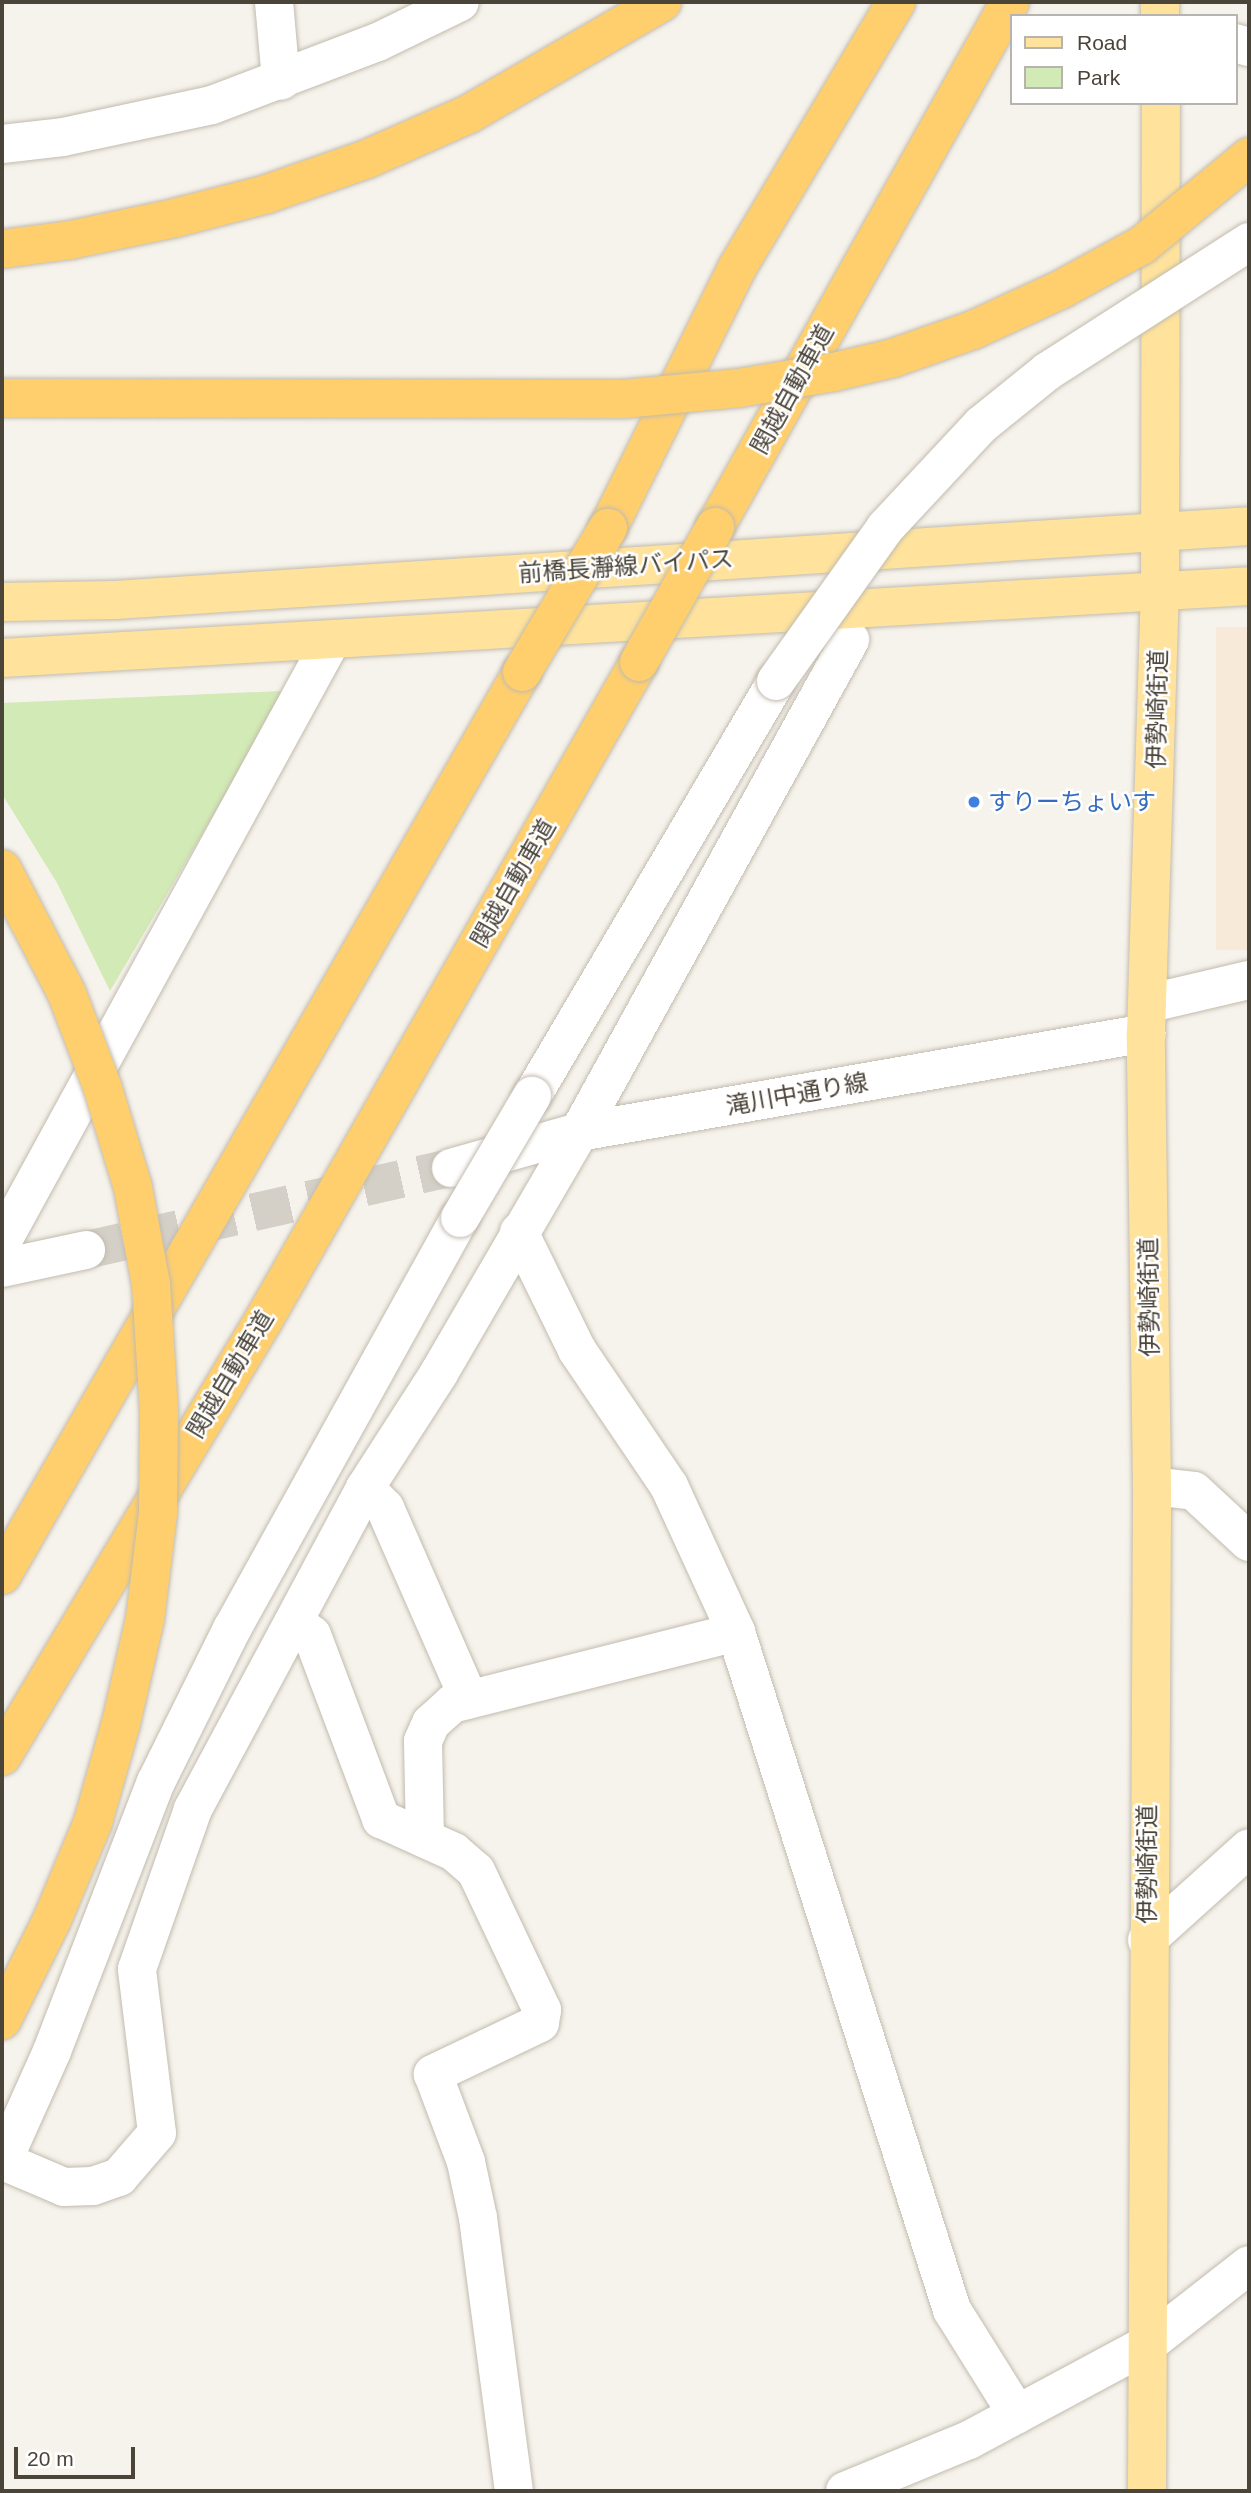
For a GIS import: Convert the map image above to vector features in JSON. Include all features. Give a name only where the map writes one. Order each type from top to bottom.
[{"type":"highway","points":[[2,249],[70,240],[175,218],[267,194],[367,159],[469,114],[662,2]]},
{"type":"highway","points":[[2,1575],[522,672],[608,528],[737,268],[896,2]]},
{"type":"highway","name":"関越自動車道","points":[[2,1756],[263,1321],[639,662],[1010,2]]},
{"type":"highway","points":[[2,398],[624,400],[739,388],[834,372],[893,358],[972,330],[1062,289],[1142,245],[1249,156]]},
{"type":"highway","points":[[2,869],[67,994],[103,1089],[132,1188],[151,1284],[159,1410],[157,1526],[145,1619],[121,1723],[93,1822],[52,1920],[2,2020]]},
{"type":"main road","name":"伊勢崎街道","points":[[1147,2491],[1147,1940],[1152,1486],[1149,1018],[1160,594],[1160,105]]},
{"type":"main road","name":"前橋長瀞線バイパス","points":[[2,602],[115,600],[1249,526]]},
{"type":"main road","points":[[2,658],[1160,594],[1249,586]]},
{"type":"street","points":[[274,2],[281,81]]},
{"type":"street","points":[[2,144],[63,137],[212,105],[378,42],[460,2]]},
{"type":"street","points":[[850,640],[579,1132],[439,1373],[365,1488],[193,1809],[137,1969],[157,2133],[119,2177],[93,2186],[64,2187],[2,2162],[52,2051],[156,1782],[232,1629],[460,1218],[776,681],[885,528],[981,425],[1048,371],[1249,242]]},
{"type":"street","points":[[2,1242],[331,641]]},
{"type":"street","name":"滝川中通り線","points":[[451,1168],[579,1132],[1149,1018],[1249,980]]},
{"type":"street","points":[[519,1232],[577,1350],[669,1486],[736,1632],[952,2310],[1017,2414]]},
{"type":"street","points":[[2,1268],[86,1250]]},
{"type":"street","points":[[1152,1486],[1194,1491],[1249,1542]]},
{"type":"street","points":[[365,1488],[385,1508],[469,1699]]},
{"type":"street","points":[[293,1622],[312,1635],[381,1819],[454,1852],[476,1871],[542,2010],[540,2023],[433,2074],[466,2162],[478,2218],[514,2491]]},
{"type":"street","points":[[425,1838],[423,1741],[431,1723],[452,1704],[736,1632]]},
{"type":"street","points":[[1147,1940],[1249,1848]]},
{"type":"street","points":[[845,2491],[969,2440],[1148,2344],[1249,2265]]},
{"type":"shaded area","points":[[1216,627],[1249,627],[1249,950],[1216,950]]},
{"type":"green space","points":[[282,691],[280,702],[110,991],[57,883],[2,794],[2,703]]},
{"type":"tunnel","points":[[86,1250],[451,1168]]},
{"type":"place","name":"すりーちょいす","points":[[974,802]]}]
